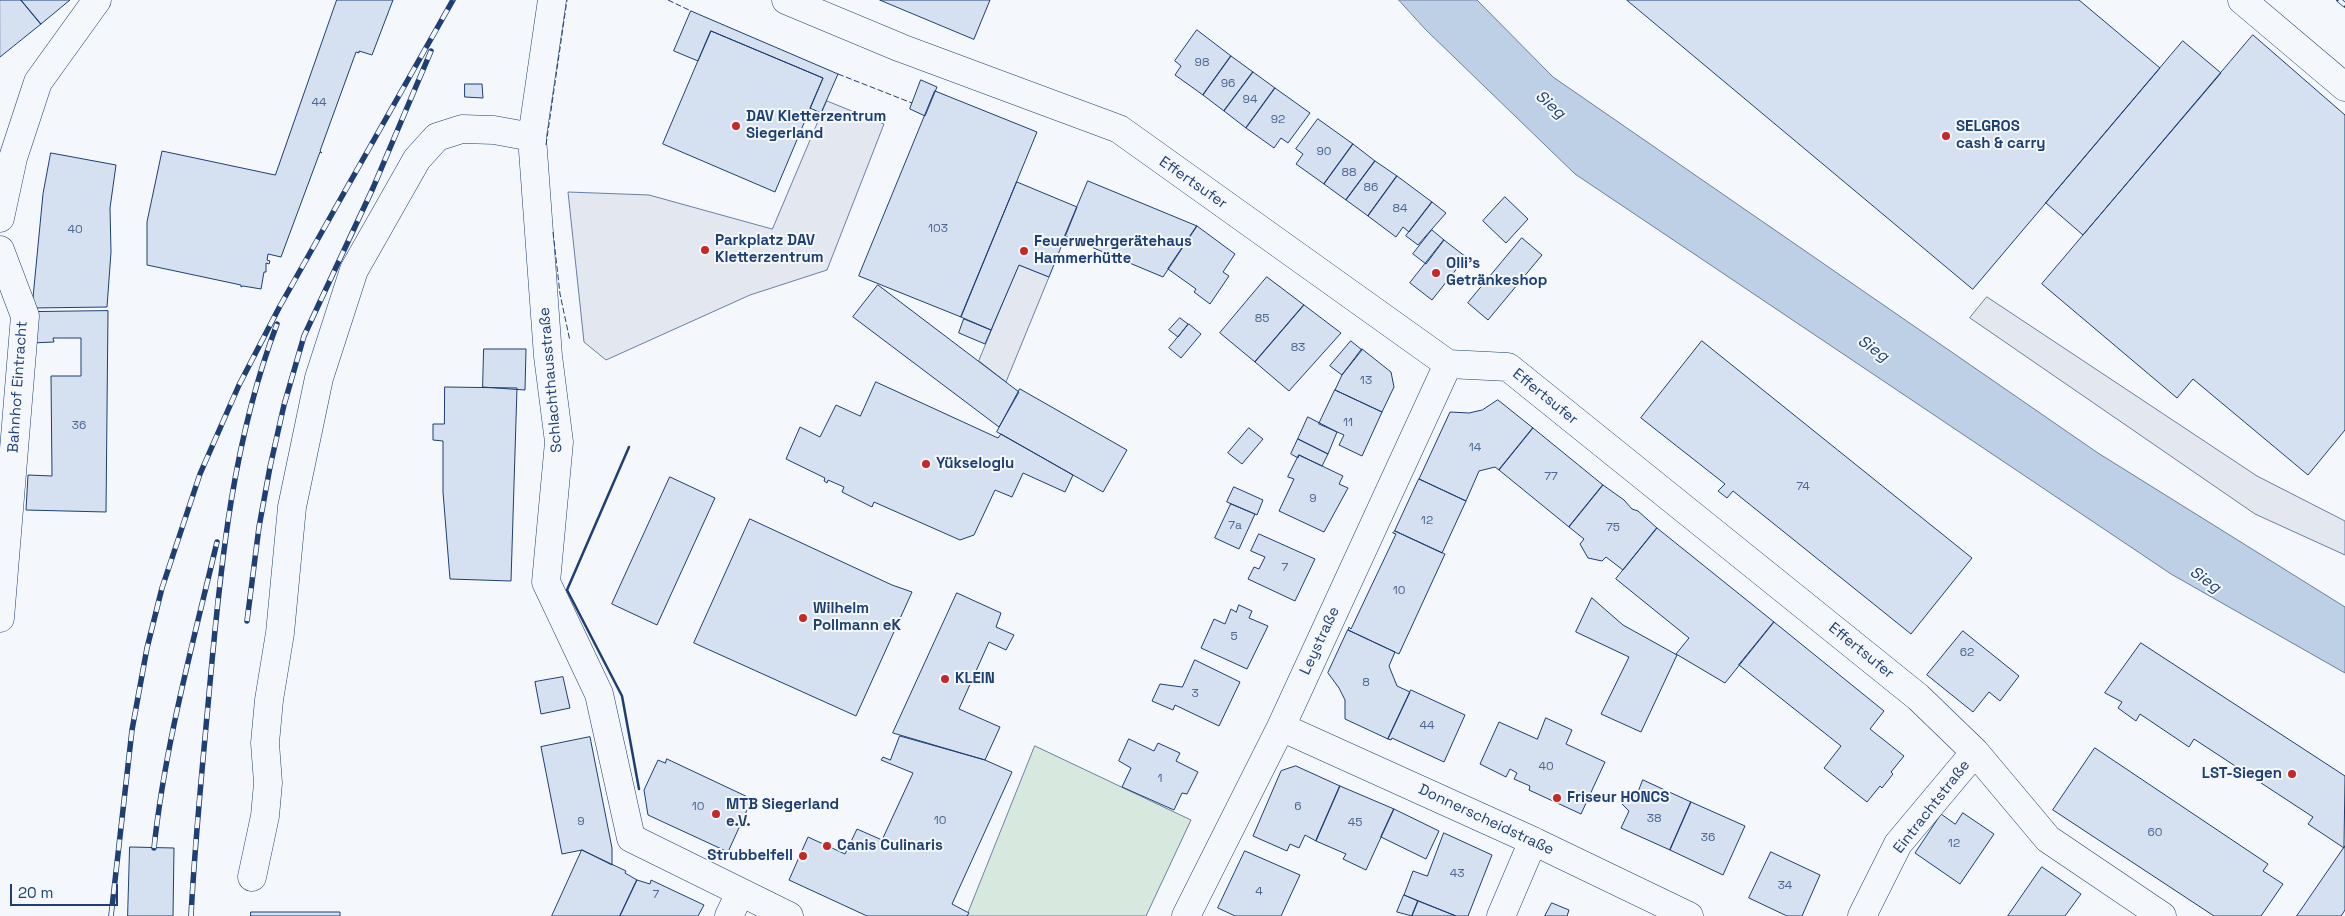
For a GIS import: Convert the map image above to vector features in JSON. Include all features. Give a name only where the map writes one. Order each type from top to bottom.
[{"type":"street","points":[[0,218],[13,158],[38,82],[97,0]]},
{"type":"street","name":"Schlachthausstraße","points":[[552,0],[532,137],[548,356],[559,442],[546,582],[599,694],[631,838],[735,904]]},
{"type":"street","name":"Effertsufer","points":[[786,0],[901,48],[1118,129],[1448,364],[1508,367],[1918,697],[1975,752],[2048,839],[2162,916]]},
{"type":"street","points":[[2242,0],[2345,87]]},
{"type":"street","points":[[252,877],[265,816],[268,783],[265,743],[269,700],[280,633],[292,507],[319,378],[354,270],[417,159],[437,137],[462,129],[494,130],[532,137]]},
{"type":"street","name":"Bahnhof Eintracht","points":[[0,250],[25,316],[0,618]]},
{"type":"street","name":"Leystraße","points":[[1186,916],[1281,727],[1448,364]]},
{"type":"street","name":"Donnerscheidstraße","points":[[1281,727],[1533,841],[1689,916]]},
{"type":"street","name":"Eintrachtstraße","points":[[1862,916],[1898,844],[1975,752]]},
{"type":"street","points":[[1501,916],[1533,841]]},
{"type":"street","points":[[735,904],[789,916]]},
{"type":"shaded area","name":"Parkplatz DAV Kletterzentrum","points":[[827,101],[884,124],[827,270],[750,295],[606,360],[584,342],[568,192],[649,195],[772,229]]},
{"type":"shaded area","points":[[1019,265],[1049,277],[1006,382],[979,361]]},
{"type":"shaded area","points":[[1987,297],[2257,476],[2345,521],[2345,555],[2255,514],[1970,318]]},
{"type":"shaded area","points":[[1035,746],[1191,820],[1146,916],[967,916]]},
{"type":"water","name":"Sieg","points":[[1399,0],[1477,0],[1553,77],[2098,453],[2345,607],[2345,673],[2171,574],[1575,174],[1426,30]]},
{"type":"building","points":[[0,0],[21,0],[41,24],[0,57]]},
{"type":"building","points":[[21,0],[70,0],[41,24]]},
{"type":"building","points":[[337,0],[393,0],[372,55],[359,51],[359,53],[356,52],[320,151],[322,153],[320,152],[281,257],[268,254],[267,260],[270,261],[269,264],[266,263],[266,272],[264,272],[261,289],[241,287],[241,285],[147,265],[147,222],[162,151],[275,175]]},
{"type":"building","points":[[880,0],[990,0],[974,39]]},
{"type":"building","name":"SELGROS cash & carry","points":[[1627,0],[2079,0],[2160,68],[1973,289]]},
{"type":"building","points":[[691,11],[838,74],[821,113],[810,108],[823,78],[711,31],[698,61],[674,51]]},
{"type":"building","points":[[1197,30],[1231,56],[1203,95],[1175,75],[1181,66],[1175,61]]},
{"type":"building","name":"DAV Kletterzentrum Siegerland","points":[[711,31],[823,78],[775,192],[663,144]]},
{"type":"building","points":[[2253,35],[2345,115],[2345,430],[2308,475],[2193,379],[2177,398],[2042,284]]},
{"type":"building","points":[[2183,41],[2221,73],[2083,235],[2046,203]]},
{"type":"building","points":[[1231,56],[1253,72],[1224,111],[1203,95]]},
{"type":"building","points":[[1253,72],[1275,88],[1246,128],[1224,111]]},
{"type":"building","points":[[921,80],[937,87],[925,116],[910,109]]},
{"type":"building","points":[[465,84],[482,84],[483,98],[465,97]]},
{"type":"building","points":[[1275,88],[1310,113],[1288,143],[1281,138],[1274,148],[1246,128]]},
{"type":"building","points":[[935,91],[1037,132],[961,317],[859,276]]},
{"type":"building","points":[[1318,119],[1353,144],[1324,184],[1296,164],[1303,154],[1296,149]]},
{"type":"building","points":[[1353,144],[1375,161],[1346,200],[1324,184]]},
{"type":"building","points":[[51,153],[116,165],[110,208],[111,252],[107,307],[32,308],[43,194]]},
{"type":"building","points":[[1375,161],[1397,176],[1368,216],[1346,200]]},
{"type":"building","points":[[1397,176],[1432,202],[1409,232],[1403,227],[1396,237],[1368,216]]},
{"type":"building","points":[[1088,181],[1197,226],[1163,277],[1065,236]]},
{"type":"building","name":"Feuerwehrgerätehaus Hammerhütte","points":[[1017,182],[1077,207],[1049,277],[1019,265],[991,330],[961,317]]},
{"type":"building","points":[[1505,197],[1528,219],[1506,243],[1483,221]]},
{"type":"building","points":[[1432,202],[1446,213],[1418,245],[1406,236]]},
{"type":"building","points":[[1197,226],[1235,254],[1223,272],[1229,276],[1210,304],[1194,292],[1196,289],[1168,269]]},
{"type":"building","points":[[1432,230],[1444,240],[1426,264],[1413,254]]},
{"type":"building","points":[[1522,238],[1542,255],[1488,320],[1468,303]]},
{"type":"building","name":"Olli's Getränkeshop","points":[[1444,240],[1466,257],[1432,300],[1410,283]]},
{"type":"building","points":[[1267,277],[1304,305],[1255,362],[1220,333]]},
{"type":"building","points":[[878,285],[1019,392],[999,427],[853,317]]},
{"type":"building","points":[[1304,305],[1341,333],[1289,391],[1255,362]]},
{"type":"building","points":[[108,311],[106,512],[26,510],[28,475],[52,476],[51,376],[81,376],[81,338],[53,338],[54,342],[31,343],[32,312]]},
{"type":"building","points":[[1180,318],[1188,324],[1178,337],[1169,330]]},
{"type":"building","points":[[964,319],[991,330],[985,344],[959,333]]},
{"type":"building","points":[[1189,324],[1201,334],[1181,358],[1169,348]]},
{"type":"building","points":[[1351,341],[1362,350],[1342,375],[1330,366]]},
{"type":"building","points":[[1702,341],[1972,558],[1911,634],[1733,491],[1727,498],[1718,491],[1725,484],[1641,418]]},
{"type":"building","points":[[484,349],[526,349],[525,390],[483,387]]},
{"type":"building","points":[[1362,349],[1391,372],[1394,387],[1382,412],[1335,390],[1342,375]]},
{"type":"building","name":"Yükseloglu","points":[[876,382],[998,438],[1001,434],[1073,475],[1065,492],[1023,473],[1012,497],[995,490],[974,535],[960,540],[874,502],[872,507],[842,492],[844,487],[828,480],[827,483],[824,481],[825,478],[786,459],[800,427],[820,437],[836,405],[860,416]]},
{"type":"building","points":[[445,387],[517,388],[511,581],[450,579],[443,492],[443,441],[433,440],[433,424],[444,424]]},
{"type":"building","points":[[1020,389],[1127,450],[1103,492],[997,432]]},
{"type":"building","points":[[1335,390],[1382,412],[1362,456],[1339,445],[1344,435],[1319,424]]},
{"type":"building","points":[[1498,400],[1533,428],[1499,470],[1495,467],[1479,471],[1466,501],[1419,479],[1450,412],[1469,413],[1482,410]]},
{"type":"building","points":[[1308,417],[1337,432],[1328,454],[1298,439]]},
{"type":"building","points":[[1249,428],[1263,439],[1242,464],[1228,453]]},
{"type":"building","points":[[1533,428],[1603,485],[1569,527],[1499,470]]},
{"type":"building","points":[[1298,439],[1328,454],[1322,466],[1299,455],[1298,458],[1291,454]]},
{"type":"building","points":[[1299,455],[1343,476],[1339,484],[1348,488],[1324,532],[1279,511],[1294,479],[1288,477]]},
{"type":"building","points":[[670,477],[715,498],[657,625],[612,604]]},
{"type":"building","points":[[1419,479],[1466,501],[1442,553],[1395,531]]},
{"type":"building","points":[[1603,485],[1657,528],[1623,570],[1606,557],[1602,561],[1588,558],[1580,544],[1584,539],[1569,527]]},
{"type":"building","points":[[1234,487],[1263,500],[1257,515],[1227,502]]},
{"type":"building","points":[[1231,504],[1255,514],[1239,549],[1215,538]]},
{"type":"building","name":"Wilhelm Pollmann eK","points":[[750,519],[892,585],[912,592],[856,716],[694,643]]},
{"type":"building","points":[[1657,528],[1774,622],[1725,683],[1676,654],[1689,638],[1616,579]]},
{"type":"building","points":[[1395,531],[1445,554],[1399,654],[1348,630],[1349,627],[1351,629],[1396,534],[1393,533]]},
{"type":"building","points":[[1259,534],[1315,559],[1295,601],[1248,579],[1254,567],[1259,569],[1265,557],[1251,551]]},
{"type":"building","name":"KLEIN","points":[[957,593],[1001,613],[996,627],[1014,635],[1006,650],[989,642],[959,709],[1000,727],[985,760],[893,733]]},
{"type":"building","points":[[1592,598],[1623,625],[1677,655],[1641,732],[1601,714],[1629,657],[1576,632]]},
{"type":"building","points":[[1239,605],[1252,611],[1249,618],[1268,626],[1247,669],[1201,648],[1214,619],[1225,624],[1231,609],[1236,612]]},
{"type":"building","points":[[1774,622],[1884,711],[1870,729],[1904,756],[1891,772],[1893,774],[1882,788],[1880,786],[1867,802],[1824,768],[1841,746],[1739,665]]},
{"type":"building","points":[[1348,630],[1395,652],[1389,666],[1397,686],[1410,692],[1388,739],[1345,719],[1345,700],[1328,673]]},
{"type":"building","points":[[1963,631],[2019,676],[2000,701],[1989,692],[1973,712],[1927,675]]},
{"type":"building","points":[[2141,643],[2345,776],[2344,848],[2308,824],[2313,817],[2194,739],[2189,747],[2140,714],[2136,721],[2118,708],[2122,702],[2105,693]]},
{"type":"building","points":[[1195,660],[1240,682],[1219,726],[1175,705],[1173,710],[1152,701],[1160,684],[1182,687]]},
{"type":"building","points":[[563,677],[570,708],[541,714],[535,682]]},
{"type":"building","points":[[1411,690],[1465,715],[1444,762],[1392,738],[1391,740],[1388,739]]},
{"type":"building","points":[[1546,718],[1572,730],[1566,744],[1605,762],[1581,814],[1529,790],[1530,786],[1514,779],[1517,773],[1510,769],[1506,777],[1480,764],[1499,722],[1537,739]]},
{"type":"building","points":[[900,736],[985,760],[1012,772],[952,904],[969,913],[967,916],[867,916],[789,880],[808,837],[845,854],[857,829],[882,840],[913,773],[881,760],[883,757],[890,760]]},
{"type":"building","points":[[590,737],[612,848],[612,865],[582,850],[562,854],[541,747]]},
{"type":"building","points":[[1129,739],[1154,751],[1158,743],[1180,753],[1176,761],[1198,772],[1187,794],[1182,793],[1174,810],[1122,787],[1131,768],[1119,761]]},
{"type":"building","points":[[2095,748],[2268,864],[2263,871],[2283,884],[2261,916],[2214,916],[2053,810]]},
{"type":"building","points":[[667,759],[752,799],[728,852],[648,815],[644,790],[658,760],[665,763]]},
{"type":"building","points":[[1296,766],[1340,786],[1316,841],[1305,835],[1299,848],[1290,844],[1287,851],[1253,836],[1281,771]]},
{"type":"building","points":[[1643,780],[1691,802],[1670,850],[1621,828],[1629,811],[1622,804],[1626,795],[1636,796]]},
{"type":"building","points":[[1340,786],[1394,809],[1366,870],[1343,859],[1346,854],[1316,841]]},
{"type":"building","points":[[1691,802],[1745,826],[1723,875],[1670,850]]},
{"type":"building","points":[[1394,809],[1439,831],[1426,859],[1381,837]]},
{"type":"building","points":[[1963,813],[1994,834],[1960,884],[1915,853],[1941,814],[1955,824]]},
{"type":"building","points":[[1444,833],[1492,855],[1468,916],[1456,916],[1404,895],[1413,871],[1427,876]]},
{"type":"building","points":[[2345,846],[2345,910],[2341,916],[2297,916]]},
{"type":"building","points":[[130,847],[174,848],[173,916],[128,916]]},
{"type":"building","points":[[582,850],[626,871],[625,873],[637,880],[620,916],[552,916]]},
{"type":"building","points":[[1245,851],[1300,875],[1281,916],[1235,916],[1218,908]]},
{"type":"building","points":[[1771,852],[1820,875],[1802,916],[1787,916],[1749,898]]},
{"type":"building","points":[[2042,867],[2081,894],[2065,916],[2008,916]]},
{"type":"building","points":[[637,880],[650,884],[651,880],[704,905],[698,916],[620,916]]},
{"type":"building","points":[[1404,895],[1418,901],[1412,916],[1397,912]]},
{"type":"building","points":[[1418,901],[1456,916],[1412,916]]},
{"type":"building","points":[[1552,903],[1569,910],[1567,916],[1545,916]]},
{"type":"building","points":[[251,912],[340,912],[340,916],[251,916]]},
{"type":"railway","points":[[111,916],[132,730],[147,648],[162,588],[200,474],[239,385],[280,306],[453,0]]},
{"type":"railway","points":[[2339,0],[2345,5]]},
{"type":"railway","points":[[247,621],[259,527],[270,467],[284,405],[304,336],[373,188],[431,51]]},
{"type":"railway","points":[[191,916],[202,770],[224,546],[239,456],[262,368],[277,324]]},
{"type":"railway","points":[[154,848],[172,732],[217,542]]},
{"type":"fence","points":[[546,145],[567,0]]},
{"type":"fence","points":[[668,0],[691,11]]},
{"type":"fence","points":[[838,74],[912,103]]},
{"type":"fence","points":[[553,232],[560,294],[570,341]]},
{"type":"wall","points":[[629,447],[567,590],[622,696],[639,789]]},
{"type":"place","name":"DAV Kletterzentrum Siegerland","points":[[736,126]]},
{"type":"place","name":"SELGROS cash & carry","points":[[1946,136]]},
{"type":"place","name":"Parkplatz DAV Kletterzentrum","points":[[705,250]]},
{"type":"place","name":"Feuerwehrgerätehaus Hammerhütte","points":[[1024,251]]},
{"type":"place","name":"Olli's Getränkeshop","points":[[1436,273]]},
{"type":"place","name":"Yükseloglu","points":[[926,464]]},
{"type":"place","name":"Wilhelm Pollmann eK","points":[[803,618]]},
{"type":"place","name":"KLEIN","points":[[945,679]]},
{"type":"place","name":"LST-Siegen","points":[[2292,774]]},
{"type":"place","name":"Friseur HONCS","points":[[1557,798]]},
{"type":"place","name":"MTB Siegerland e.V.","points":[[716,814]]},
{"type":"place","name":"Canis Culinaris","points":[[827,846]]},
{"type":"place","name":"Strubbelfell","points":[[803,856]]}]
